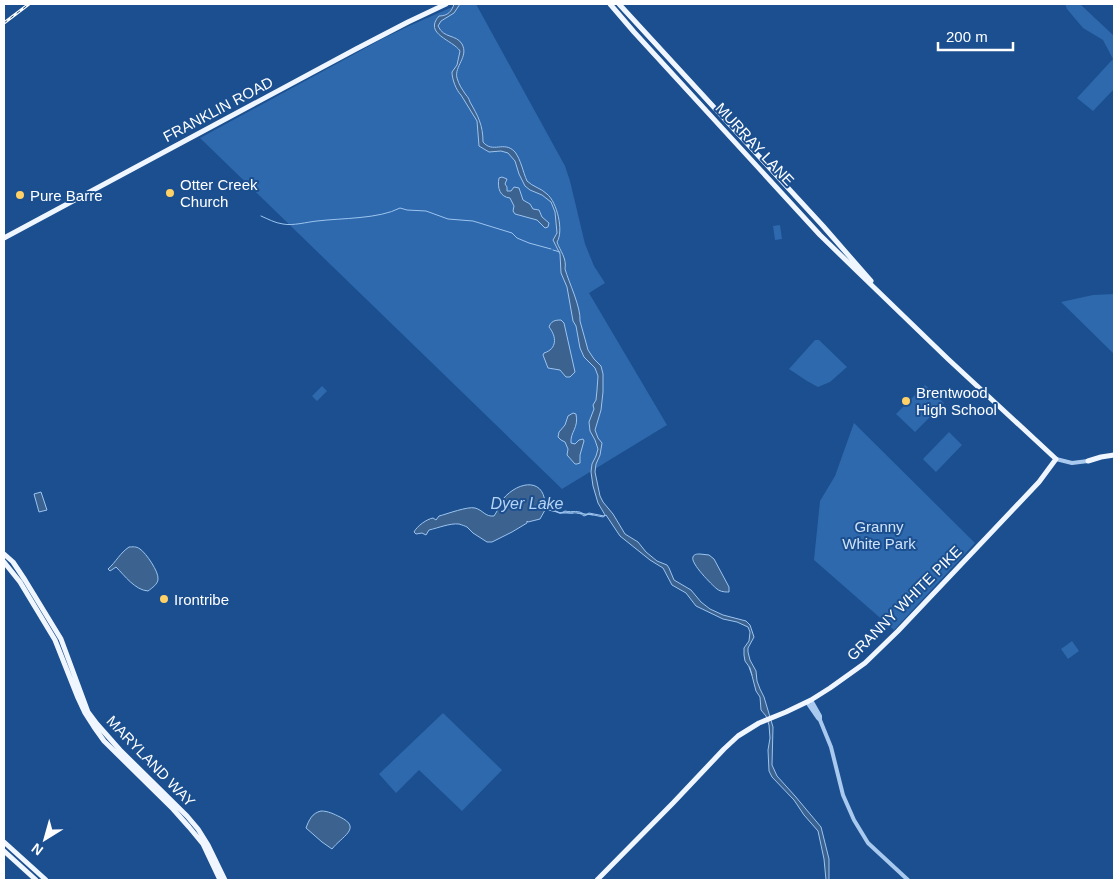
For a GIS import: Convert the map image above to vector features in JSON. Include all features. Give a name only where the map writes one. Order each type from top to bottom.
[{"type":"main road","name":"FRANKLIN ROAD","points":[[4,238],[348,53],[445,4]]},
{"type":"main road","name":"MURRAY LANE","points":[[610,4],[820,235],[987,396],[1056,459]]},
{"type":"main road","name":"MURRAY LANE","points":[[619,4],[823,226],[886,298]]},
{"type":"main road","points":[[1088,461],[1114,455]]},
{"type":"main road","name":"GRANNY WHITE PIKE","points":[[597,880],[738,736],[759,723],[809,701],[865,663],[1042,479],[1056,459]]},
{"type":"main road","name":"MARYLAND WAY","points":[[4,554],[34,599],[70,669],[88,712],[129,759],[174,802],[208,845],[225,880]]},
{"type":"main road","name":"MARYLAND WAY","points":[[4,562],[11,564]]},
{"type":"main road","name":"MARYLAND WAY","points":[[70,669],[78,698],[88,718],[104,740],[191,825],[203,844],[220,880]]},
{"type":"main road","points":[[123,759],[129,759]]},
{"type":"main road","points":[[4,844],[46,880]]},
{"type":"main road","points":[[4,851],[36,880]]},
{"type":"street","points":[[1056,459],[1072,463],[1088,461]]},
{"type":"street","points":[[809,701],[820,716],[831,747],[843,795],[854,820],[868,843],[908,880]]},
{"type":"green space","points":[[459,4],[476,4],[565,166],[585,244],[594,266],[605,283],[589,293],[667,425],[562,489],[200,138],[382,39]]},
{"type":"green space","points":[[1065,4],[1080,4],[1114,34],[1114,89],[1093,111],[1077,98],[1113,59],[1103,40],[1083,28]]},
{"type":"green space","points":[[780,225],[782,239],[775,240],[773,226]]},
{"type":"green space","points":[[1114,294],[1114,354],[1061,302],[1093,295]]},
{"type":"green space","points":[[815,340],[819,340],[847,367],[830,382],[818,387],[789,369]]},
{"type":"green space","points":[[925,385],[944,403],[915,432],[896,414]]},
{"type":"green space","points":[[322,386],[327,391],[317,401],[312,396]]},
{"type":"green space","name":"Granny White Park","points":[[854,423],[975,543],[894,630],[814,560],[820,501],[835,476]]},
{"type":"green space","points":[[949,432],[962,445],[936,472],[923,459]]},
{"type":"green space","points":[[1072,641],[1079,651],[1068,659],[1061,649]]},
{"type":"green space","points":[[443,713],[502,770],[462,811],[419,770],[396,793],[379,774]]},
{"type":"water","points":[[454,4],[460,4],[454,13],[441,21],[438,26],[443,33],[457,39],[464,49],[457,78],[479,121],[483,142],[491,147],[507,147],[515,152],[527,181],[547,194],[554,203],[560,224],[557,242],[564,258],[565,269],[577,302],[588,350],[601,366],[603,374],[601,410],[595,430],[602,443],[595,472],[600,496],[625,534],[638,542],[657,561],[667,565],[674,580],[691,590],[710,609],[723,615],[746,621],[750,625],[754,637],[748,652],[756,671],[757,681],[773,727],[772,765],[777,776],[821,827],[829,859],[829,880],[826,880],[818,831],[769,771],[769,725],[766,716],[761,710],[760,697],[756,691],[750,668],[745,661],[744,655],[744,648],[749,641],[750,632],[748,627],[723,619],[696,606],[686,593],[672,585],[663,568],[620,536],[606,515],[603,517],[589,514],[584,516],[577,513],[562,513],[565,511],[575,511],[585,515],[589,513],[605,515],[598,503],[591,472],[598,449],[590,431],[589,422],[596,400],[598,376],[595,368],[584,357],[580,348],[567,287],[561,273],[560,254],[553,240],[557,233],[555,212],[551,202],[525,186],[515,161],[508,153],[501,151],[489,152],[479,146],[477,121],[457,90],[452,72],[457,65],[460,51],[441,36],[435,28],[435,22],[439,16],[449,13]]},
{"type":"water","points":[[499,178],[507,179],[505,184],[507,191],[511,191],[514,187],[519,188],[523,200],[530,204],[533,209],[539,210],[542,217],[549,223],[548,227],[545,228],[537,220],[515,214],[510,198],[504,196],[499,188]]},
{"type":"water","points":[[561,320],[564,323],[575,372],[570,377],[566,377],[560,370],[548,368],[543,355],[551,349],[554,342],[549,327],[551,323]]},
{"type":"water","points":[[573,413],[576,414],[577,419],[571,443],[575,444],[583,439],[584,441],[580,463],[577,464],[567,455],[568,449],[565,442],[558,437],[568,416]]},
{"type":"water","name":"Dyer Lake","points":[[524,485],[537,487],[542,491],[545,509],[551,511],[545,510],[540,519],[527,521],[527,523],[512,532],[492,542],[487,542],[467,527],[459,524],[429,530],[426,535],[414,532],[428,520],[433,518],[436,520],[439,516],[468,508],[475,508],[494,516],[503,499],[509,493]]},
{"type":"water","points":[[41,492],[47,510],[39,512],[34,494]]},
{"type":"water","points":[[129,547],[137,547],[143,551],[152,563],[158,576],[157,583],[148,591],[135,585],[116,567],[110,571],[108,569]]},
{"type":"water","points":[[700,554],[709,555],[714,559],[729,587],[729,592],[717,589],[698,569],[693,557]]},
{"type":"water","points":[[321,811],[338,816],[350,825],[348,833],[332,849],[306,828],[313,815]]},
{"type":"waterway","points":[[261,216],[277,223],[291,225],[371,216],[400,208],[426,211],[448,219],[473,221],[512,233],[517,238],[529,243],[551,249]]},
{"type":"waterway","points":[[553,250],[560,252]]},
{"type":"waterway","points":[[555,511],[559,513],[573,513]]},
{"type":"waterway","points":[[577,513],[593,515]]},
{"type":"waterway","points":[[749,667],[752,675]]},
{"type":"railway","points":[[4,23],[29,4]]},
{"type":"place","name":"Otter Creek Church","points":[[170,193]]},
{"type":"place","name":"Pure Barre","points":[[20,195]]},
{"type":"place","name":"Brentwood High School","points":[[906,401]]},
{"type":"place","name":"Irontribe","points":[[164,599]]}]
